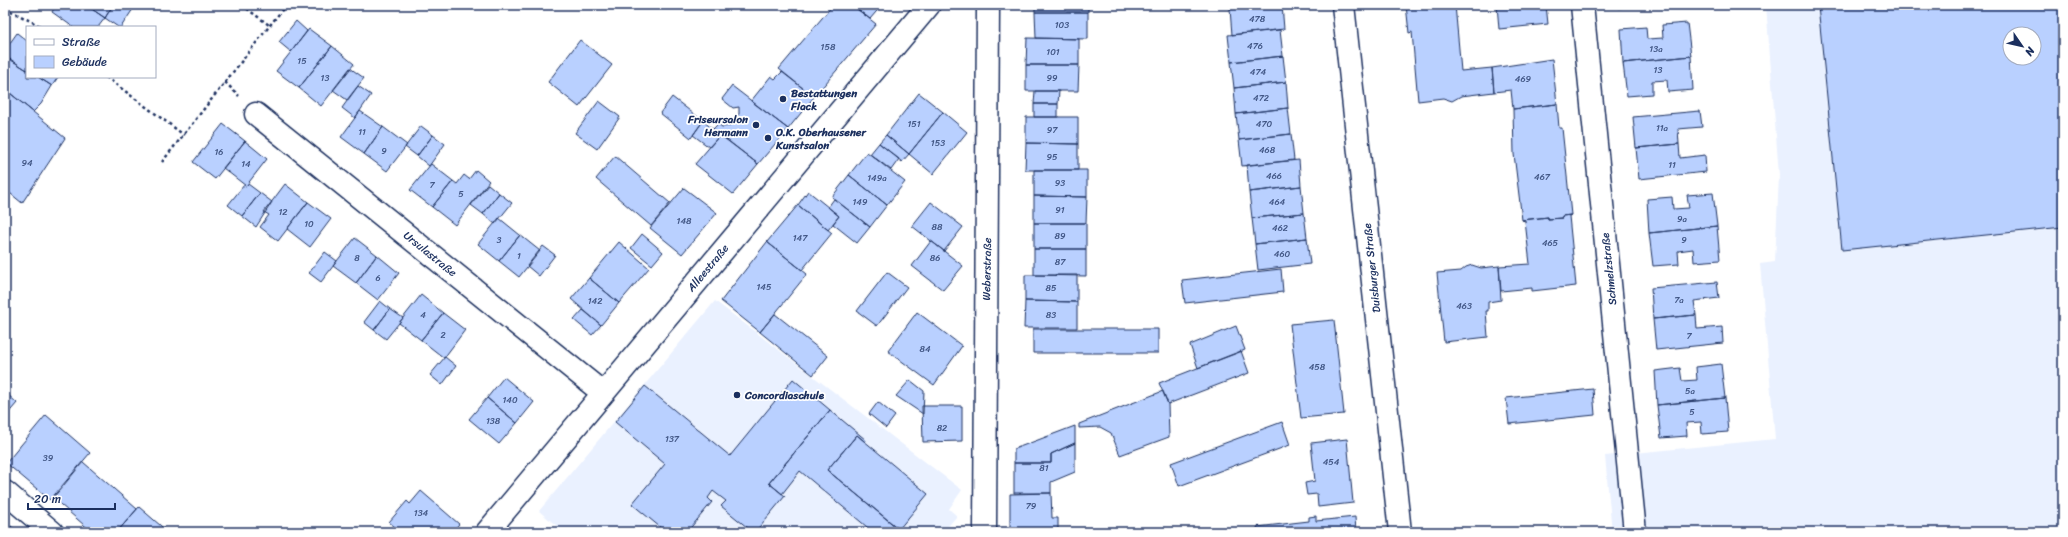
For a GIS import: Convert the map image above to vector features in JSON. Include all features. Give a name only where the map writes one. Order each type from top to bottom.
[{"type":"street","name":"Alleestraße","points":[[487,532],[929,5]]},
{"type":"street","name":"Weberstraße","points":[[985,532],[988,5]]},
{"type":"street","name":"Duisburger Straße","points":[[1343,5],[1400,532]]},
{"type":"street","name":"Schmelzstraße","points":[[1582,5],[1635,532]]},
{"type":"street","name":"Ursulastraße","points":[[256,114],[603,393]]},
{"type":"street","points":[[5,492],[52,532]]},
{"type":"path","points":[[242,5],[269,25]]},
{"type":"path","points":[[162,162],[286,5]]},
{"type":"path","points":[[5,8],[40,26]]},
{"type":"path","points":[[107,78],[184,135]]},
{"type":"shaded area","points":[[1766,5],[2063,5],[2063,532],[1612,532],[1605,456],[1775,439],[1760,264],[1775,262],[1779,175]]},
{"type":"shaded area","name":"Concordiaschule","points":[[715,301],[962,490],[949,509],[957,516],[943,532],[564,532],[539,511]]},
{"type":"building","points":[[56,5],[86,5],[105,18],[99,26],[72,26],[52,12]]},
{"type":"building","points":[[86,5],[113,5],[105,18]]},
{"type":"building","points":[[113,5],[127,5],[133,9],[122,26],[117,26],[105,18]]},
{"type":"building","points":[[833,5],[852,5],[876,24],[814,97],[779,69]]},
{"type":"building","points":[[852,5],[882,5],[870,19]]},
{"type":"building","points":[[1035,5],[1088,5],[1088,12],[1035,12]]},
{"type":"building","points":[[1229,5],[1262,5],[1230,9]]},
{"type":"building","points":[[1262,5],[1282,5],[1284,29],[1232,35],[1230,9]]},
{"type":"building","points":[[1406,5],[1455,5],[1461,71],[1492,68],[1494,92],[1461,96],[1452,101],[1443,98],[1418,101],[1412,32],[1409,33]]},
{"type":"building","points":[[1497,5],[1546,5],[1548,24],[1499,29]]},
{"type":"building","points":[[1617,5],[1647,5],[1618,8]]},
{"type":"building","points":[[1818,5],[2063,5],[2063,227],[1842,250]]},
{"type":"building","points":[[1035,12],[1088,12],[1088,39],[1036,38]]},
{"type":"building","points":[[296,21],[307,31],[291,52],[279,42]]},
{"type":"building","points":[[1687,23],[1691,56],[1623,63],[1621,29],[1646,27],[1647,39],[1663,38],[1662,25]]},
{"type":"building","points":[[309,29],[332,46],[299,88],[276,71]]},
{"type":"building","points":[[1280,30],[1283,56],[1231,62],[1228,35]]},
{"type":"building","points":[[17,33],[26,40],[26,69],[5,56],[5,50]]},
{"type":"building","points":[[1027,38],[1079,39],[1079,65],[1026,65]]},
{"type":"building","points":[[580,40],[612,65],[579,107],[548,82]]},
{"type":"building","points":[[332,46],[354,64],[321,106],[299,88]]},
{"type":"building","points":[[5,56],[26,69],[26,78],[40,78],[52,86],[41,104],[33,112],[5,89]]},
{"type":"building","points":[[1283,56],[1286,82],[1234,88],[1231,62]]},
{"type":"building","points":[[1691,56],[1693,90],[1668,92],[1667,80],[1652,81],[1652,94],[1627,96],[1623,63]]},
{"type":"building","points":[[1552,59],[1557,104],[1513,109],[1511,90],[1494,92],[1492,68]]},
{"type":"building","points":[[1026,65],[1079,65],[1078,91],[1026,91]]},
{"type":"building","points":[[350,68],[364,78],[347,100],[333,90]]},
{"type":"building","name":"Bestattungen Flack","points":[[782,72],[814,97],[788,129],[751,101],[771,76],[775,79]]},
{"type":"building","points":[[40,78],[57,78],[52,86]]},
{"type":"building","points":[[1286,82],[1288,108],[1236,114],[1234,88]]},
{"type":"building","points":[[358,86],[371,95],[355,118],[342,108]]},
{"type":"building","name":"Friseursalon Hermann","points":[[732,86],[788,129],[758,164],[713,129],[718,124],[722,127],[729,126],[739,114],[739,107],[733,108],[722,99]]},
{"type":"building","points":[[5,89],[65,138],[22,203],[5,189]]},
{"type":"building","points":[[1035,91],[1059,91],[1058,104],[1034,104]]},
{"type":"building","points":[[919,93],[943,112],[909,154],[886,135]]},
{"type":"building","points":[[672,97],[703,121],[691,138],[660,113]]},
{"type":"building","points":[[599,101],[620,117],[597,149],[575,133]]},
{"type":"building","points":[[1034,104],[1058,104],[1058,117],[1034,117]]},
{"type":"building","points":[[1557,104],[1559,128],[1562,128],[1571,215],[1562,216],[1562,218],[1548,219],[1548,217],[1522,220],[1514,154],[1513,109]]},
{"type":"building","points":[[1288,108],[1291,134],[1239,140],[1236,114]]},
{"type":"building","points":[[360,111],[383,127],[364,154],[341,137]]},
{"type":"building","points":[[1700,111],[1702,127],[1678,129],[1679,144],[1636,148],[1633,117]]},
{"type":"building","points":[[943,112],[967,132],[933,174],[909,154]]},
{"type":"building","points":[[1026,117],[1078,117],[1078,144],[1026,143]]},
{"type":"building","points":[[703,121],[720,135],[709,147],[693,135]]},
{"type":"building","points":[[223,124],[245,141],[215,179],[193,162]]},
{"type":"building","points":[[421,126],[433,135],[417,156],[405,147]]},
{"type":"building","points":[[383,127],[407,145],[387,171],[364,154]]},
{"type":"building","points":[[1291,134],[1294,160],[1242,166],[1239,140]]},
{"type":"building","points":[[433,135],[445,144],[429,166],[417,156]]},
{"type":"building","points":[[720,135],[758,164],[733,194],[695,164]]},
{"type":"building","points":[[886,135],[909,154],[902,162],[879,143]]},
{"type":"building","points":[[245,141],[267,159],[246,186],[223,168]]},
{"type":"building","points":[[879,143],[899,159],[891,170],[870,154]]},
{"type":"building","points":[[1026,143],[1078,144],[1078,170],[1025,170]]},
{"type":"building","points":[[1679,144],[1680,158],[1705,155],[1706,172],[1639,179],[1636,148]]},
{"type":"building","points":[[867,152],[905,182],[887,205],[849,175]]},
{"type":"building","points":[[615,156],[670,203],[651,226],[596,179]]},
{"type":"building","points":[[1299,160],[1301,186],[1249,192],[1247,165]]},
{"type":"building","points":[[431,164],[453,181],[432,207],[410,190]]},
{"type":"building","points":[[476,170],[489,181],[455,225],[432,207],[453,181],[457,184],[464,175],[469,179]]},
{"type":"building","points":[[1034,170],[1087,170],[1087,197],[1034,196]]},
{"type":"building","points":[[849,175],[887,205],[870,227],[832,197]]},
{"type":"building","points":[[248,184],[260,193],[242,216],[228,205],[244,185],[246,186]]},
{"type":"building","points":[[285,184],[308,202],[278,241],[260,227],[269,215],[264,212]]},
{"type":"building","points":[[488,184],[499,193],[483,214],[471,205]]},
{"type":"building","points":[[1301,186],[1304,213],[1252,218],[1249,192]]},
{"type":"building","points":[[684,188],[717,213],[682,254],[650,228]]},
{"type":"building","points":[[808,191],[839,216],[828,230],[798,205]]},
{"type":"building","points":[[260,193],[272,202],[256,227],[242,216]]},
{"type":"building","points":[[499,193],[512,203],[495,224],[483,214]]},
{"type":"building","points":[[1713,193],[1717,226],[1649,233],[1647,199],[1672,197],[1673,209],[1689,208],[1687,195]]},
{"type":"building","points":[[1034,196],[1087,197],[1086,223],[1034,223]]},
{"type":"building","points":[[834,199],[870,227],[857,243],[833,224],[839,216],[828,207]]},
{"type":"building","points":[[308,202],[331,219],[310,247],[287,229]]},
{"type":"building","points":[[931,202],[963,227],[944,251],[912,226]]},
{"type":"building","points":[[798,205],[832,233],[802,270],[767,242]]},
{"type":"building","points":[[1304,213],[1307,238],[1255,244],[1252,218]]},
{"type":"building","points":[[1571,215],[1569,216],[1576,286],[1532,291],[1532,288],[1501,291],[1499,266],[1530,264],[1525,221],[1522,220],[1548,217],[1548,219],[1562,218],[1562,216]]},
{"type":"building","points":[[499,218],[520,235],[499,261],[478,244]]},
{"type":"building","points":[[1034,223],[1086,223],[1086,249],[1034,249]]},
{"type":"building","points":[[1717,226],[1720,260],[1694,262],[1693,249],[1678,251],[1679,264],[1653,266],[1649,233]]},
{"type":"building","points":[[642,234],[663,252],[652,265],[631,248]]},
{"type":"building","points":[[520,235],[540,251],[519,277],[499,261]]},
{"type":"building","points":[[355,238],[377,255],[356,283],[333,266]]},
{"type":"building","points":[[1307,238],[1310,264],[1258,270],[1255,244]]},
{"type":"building","points":[[931,241],[963,266],[943,290],[912,266]]},
{"type":"building","points":[[619,242],[649,268],[619,303],[589,278]]},
{"type":"building","points":[[767,242],[807,274],[760,332],[721,301]]},
{"type":"building","points":[[543,246],[555,255],[539,276],[527,266]]},
{"type":"building","points":[[1034,249],[1086,249],[1086,276],[1034,275]]},
{"type":"building","points":[[325,252],[337,261],[321,282],[309,273]]},
{"type":"building","points":[[377,255],[399,273],[378,300],[356,283]]},
{"type":"building","points":[[1472,265],[1481,268],[1499,266],[1501,300],[1488,302],[1488,311],[1486,311],[1488,337],[1444,342],[1437,273],[1461,271]]},
{"type":"building","points":[[1281,269],[1283,292],[1185,303],[1182,280]]},
{"type":"building","points":[[887,272],[907,287],[877,326],[857,311]]},
{"type":"building","points":[[1025,275],[1077,275],[1077,302],[1025,301]]},
{"type":"building","points":[[589,278],[619,303],[601,325],[571,299]]},
{"type":"building","points":[[1717,282],[1719,298],[1694,301],[1696,315],[1653,319],[1651,288]]},
{"type":"building","points":[[421,295],[443,313],[421,340],[399,323]]},
{"type":"building","points":[[380,301],[390,309],[374,330],[364,322]]},
{"type":"building","points":[[1025,301],[1077,302],[1077,328],[1024,328]]},
{"type":"building","points":[[390,309],[403,318],[386,339],[374,330]]},
{"type":"building","points":[[583,310],[601,325],[592,335],[574,320]]},
{"type":"building","points":[[917,312],[962,346],[934,385],[888,351]]},
{"type":"building","points":[[443,313],[465,330],[444,358],[421,340]]},
{"type":"building","points":[[775,314],[828,356],[813,375],[760,332]]},
{"type":"building","points":[[1696,315],[1697,329],[1722,327],[1723,343],[1656,350],[1653,319]]},
{"type":"building","points":[[1334,320],[1344,414],[1301,418],[1290,324]]},
{"type":"building","points":[[1236,326],[1245,350],[1198,368],[1190,345]]},
{"type":"building","points":[[1033,329],[1158,329],[1158,353],[1033,353]]},
{"type":"building","points":[[1241,351],[1249,373],[1168,404],[1159,383]]},
{"type":"building","points":[[445,357],[456,366],[442,385],[430,375]]},
{"type":"building","points":[[1721,364],[1725,398],[1657,405],[1655,371],[1680,368],[1682,381],[1697,380],[1696,367]]},
{"type":"building","points":[[504,377],[534,402],[517,423],[487,398]]},
{"type":"building","name":"Concordiaschule","points":[[793,379],[830,410],[769,483],[785,496],[755,532],[753,532],[721,506],[726,501],[713,491],[708,498],[712,502],[687,532],[666,532],[632,504],[665,464],[615,422],[645,386],[730,456]]},
{"type":"building","points":[[910,380],[924,391],[923,414],[896,396]]},
{"type":"building","points":[[1593,389],[1595,415],[1509,424],[1506,398]]},
{"type":"building","points":[[1163,391],[1168,404],[1169,437],[1120,455],[1111,433],[1100,427],[1079,428],[1079,424]]},
{"type":"building","points":[[5,392],[17,403],[5,417]]},
{"type":"building","points":[[487,398],[517,423],[499,444],[469,419]]},
{"type":"building","points":[[1725,398],[1728,432],[1702,434],[1701,422],[1686,423],[1687,436],[1661,438],[1657,405]]},
{"type":"building","points":[[878,402],[895,416],[886,428],[869,414]]},
{"type":"building","points":[[922,406],[962,406],[962,441],[923,442]]},
{"type":"building","points":[[830,410],[866,440],[865,442],[857,435],[827,470],[902,532],[873,532],[800,471],[782,494],[769,483]]},
{"type":"building","points":[[46,415],[90,453],[50,500],[6,463]]},
{"type":"building","points":[[1282,422],[1290,445],[1179,486],[1171,463]]},
{"type":"building","points":[[1075,426],[1075,443],[1051,454],[1051,463],[1014,463],[1014,449]]},
{"type":"building","points":[[857,435],[928,494],[899,529],[827,470]]},
{"type":"building","points":[[1347,439],[1353,503],[1318,507],[1317,494],[1307,495],[1305,483],[1315,481],[1311,443]]},
{"type":"building","points":[[1075,443],[1075,472],[1051,482],[1051,493],[1014,493],[1014,463],[1051,463],[1051,454]]},
{"type":"building","points":[[83,462],[137,509],[117,532],[92,532],[53,498]]},
{"type":"building","points":[[421,491],[459,524],[452,532],[401,532],[389,522],[407,501],[410,504]]},
{"type":"building","points":[[1051,493],[1052,518],[1058,518],[1058,532],[1010,532],[1010,494]]},
{"type":"building","points":[[139,507],[168,532],[117,532]]},
{"type":"building","points":[[1316,516],[1316,521],[1355,517],[1356,532],[1258,532],[1257,527],[1309,521],[1309,517]]},
{"type":"building","points":[[5,521],[18,532],[5,532]]},
{"type":"place","name":"Bestattungen Flack","points":[[783,99]]},
{"type":"place","name":"Friseursalon Hermann","points":[[756,125]]},
{"type":"place","name":"O.K. Oberhausener Kunstsalon","points":[[768,138]]},
{"type":"place","name":"Concordiaschule","points":[[737,395]]}]
